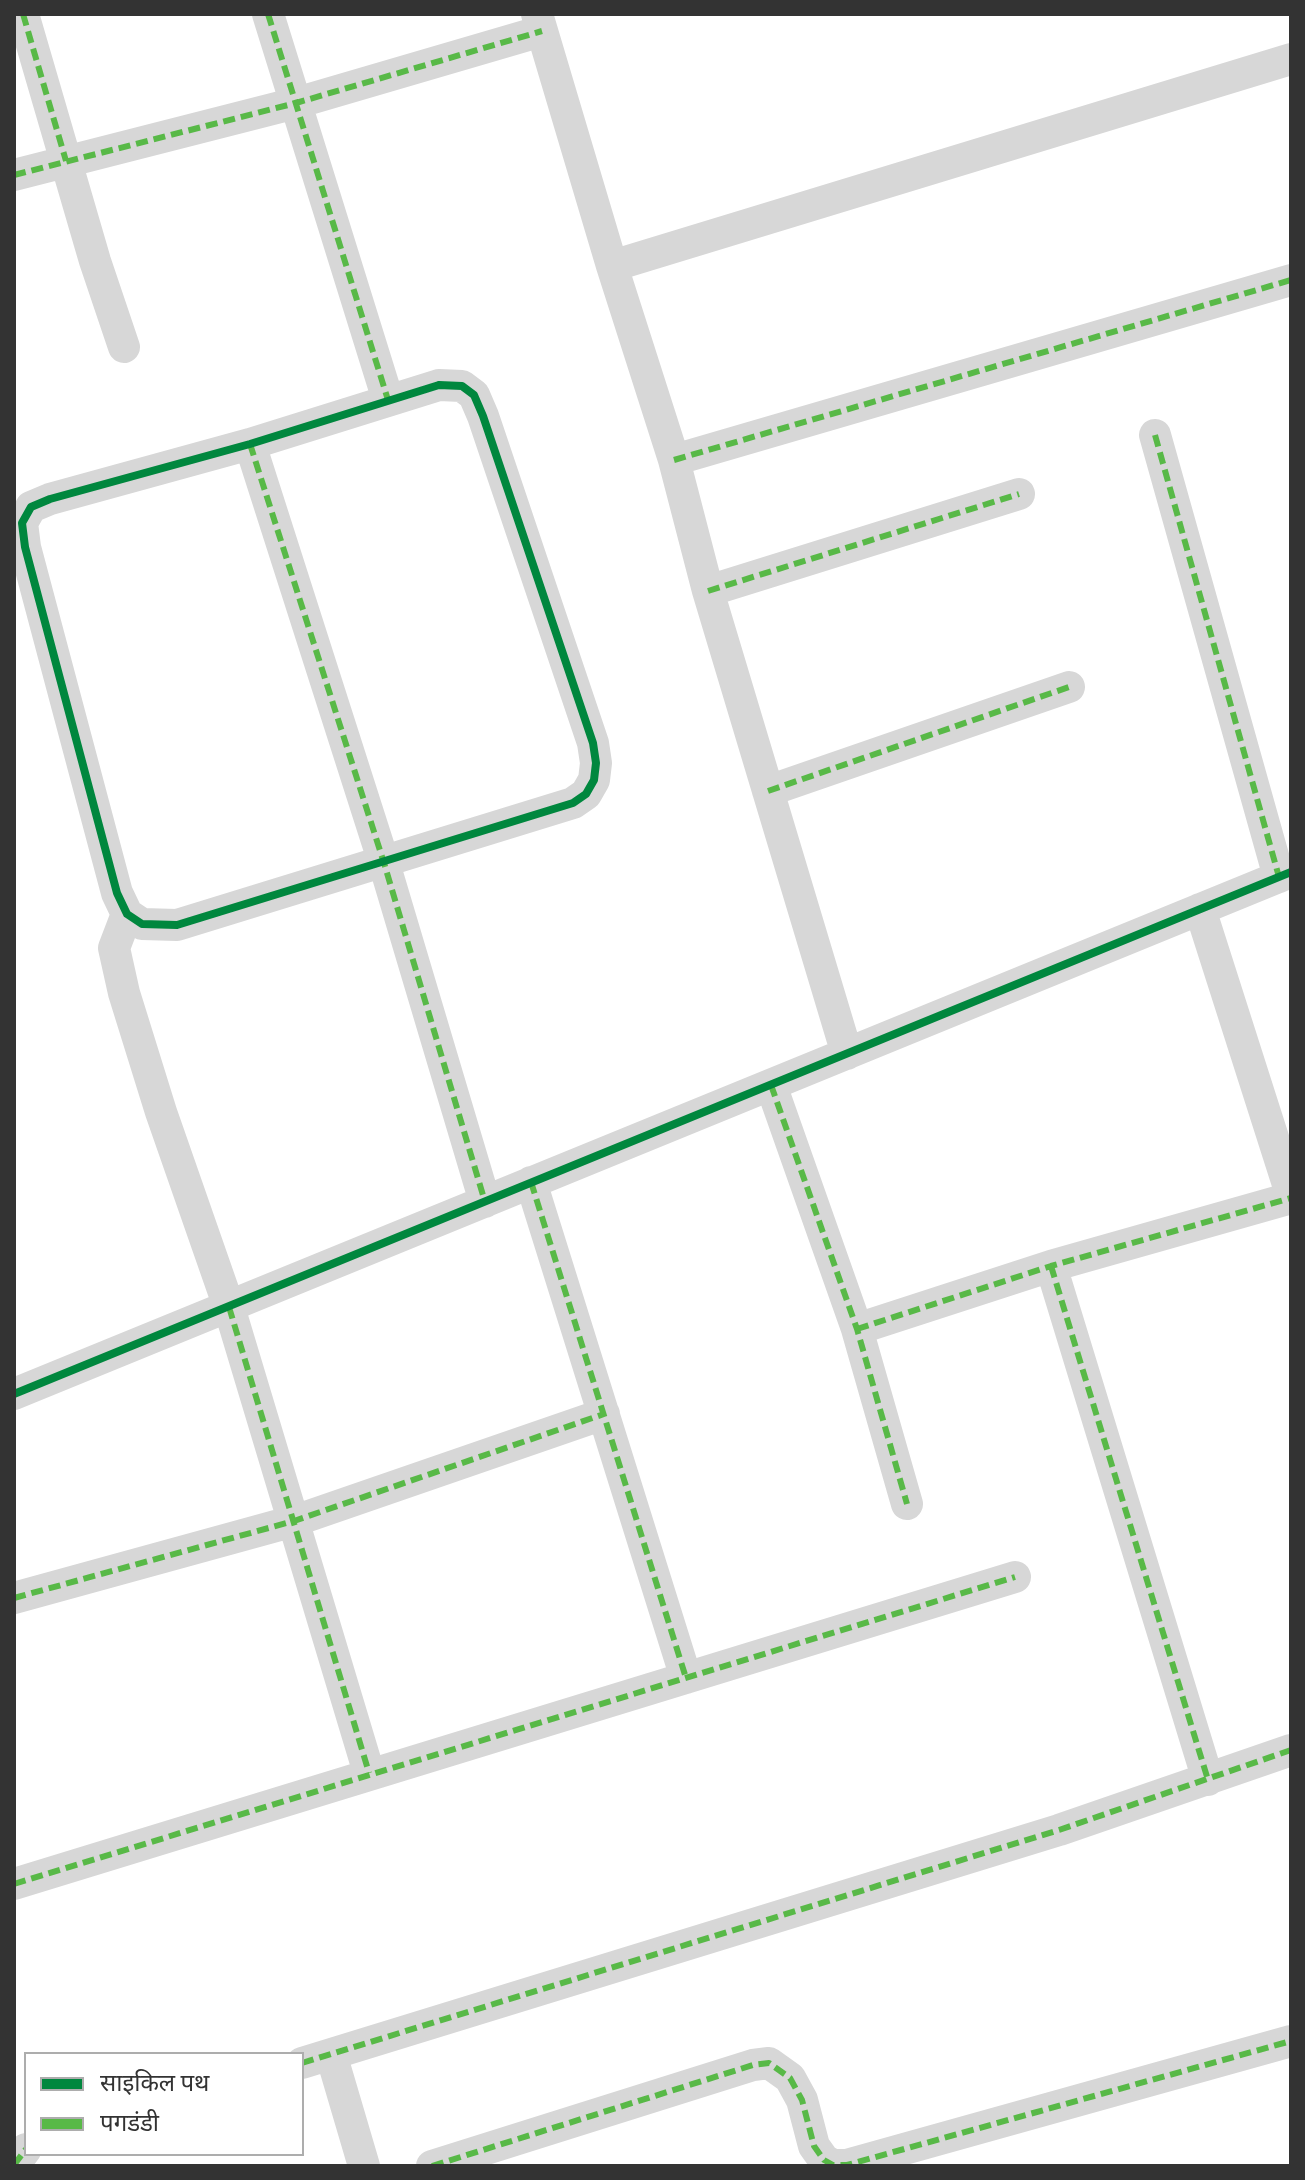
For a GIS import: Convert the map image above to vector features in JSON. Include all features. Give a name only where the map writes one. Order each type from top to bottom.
[{"type":"street","points":[[23,14],[95,261],[124,347]]},
{"type":"street","points":[[268,14],[388,400]]},
{"type":"street","points":[[14,175],[296,103],[539,23],[674,460],[708,591],[847,1054]]},
{"type":"street","points":[[612,266],[1291,59]]},
{"type":"street","points":[[674,460],[1291,280]]},
{"type":"street","points":[[439,385],[462,386],[474,395],[593,743],[596,763],[594,780],[586,794],[573,803],[177,925],[142,924],[127,914],[117,893],[25,547],[22,523],[31,507],[50,499],[250,444],[388,400],[439,385]]},
{"type":"street","points":[[14,1394],[1285,874],[1155,435]]},
{"type":"street","points":[[250,444],[384,863],[485,1202]]},
{"type":"street","points":[[708,591],[1019,494]]},
{"type":"street","points":[[768,791],[1069,687]]},
{"type":"street","points":[[857,1329],[1051,1266],[1291,1196],[1200,909]]},
{"type":"street","points":[[127,914],[114,948],[124,993],[161,1112],[229,1307],[369,1773]]},
{"type":"street","points":[[771,1085],[857,1329],[907,1504]]},
{"type":"street","points":[[531,1182],[686,1678]]},
{"type":"street","points":[[1051,1266],[1208,1780]]},
{"type":"street","points":[[14,1598],[294,1521],[604,1414]]},
{"type":"street","points":[[14,1884],[1015,1577]]},
{"type":"street","points":[[364,2166],[316,2059],[1044,1835],[1208,1780],[1278,1755],[1291,1724]]},
{"type":"street","points":[[432,2166],[753,2065],[769,2063],[790,2078],[802,2100],[814,2146],[824,2160],[833,2165],[847,2165],[1291,2041]]},
{"type":"marked path","points":[[23,14],[66,161]]},
{"type":"marked path","points":[[268,14],[388,400]]},
{"type":"marked path","points":[[14,175],[296,103],[542,31]]},
{"type":"marked path","points":[[674,460],[1291,280]]},
{"type":"marked path","points":[[1155,435],[1279,877]]},
{"type":"marked path","points":[[250,444],[384,863],[485,1202]]},
{"type":"marked path","points":[[708,591],[1019,494]]},
{"type":"marked path","points":[[768,791],[1069,687]]},
{"type":"marked path","points":[[771,1085],[857,1329],[907,1504]]},
{"type":"marked path","points":[[531,1182],[686,1678]]},
{"type":"marked path","points":[[857,1329],[1051,1266],[1291,1198]]},
{"type":"marked path","points":[[1051,1266],[1208,1780]]},
{"type":"marked path","points":[[229,1307],[369,1773]]},
{"type":"marked path","points":[[14,1598],[294,1521],[604,1414]]},
{"type":"marked path","points":[[14,1884],[1015,1577]]},
{"type":"marked path","points":[[304,2062],[1059,1830],[1291,1750]]},
{"type":"marked path","points":[[432,2166],[753,2065],[769,2063],[790,2078],[802,2100],[814,2146],[824,2160],[833,2165],[847,2165],[1291,2041]]},
{"type":"marked path","points":[[14,2165],[24,2152]]},
{"type":"cycle path","points":[[439,385],[462,386],[474,395],[483,416],[593,743],[596,763],[594,780],[586,794],[573,803],[177,925],[142,924],[127,914],[117,893],[25,547],[22,523],[31,507],[50,499],[250,444],[439,385]]},
{"type":"cycle path","points":[[14,1394],[1291,872]]}]
